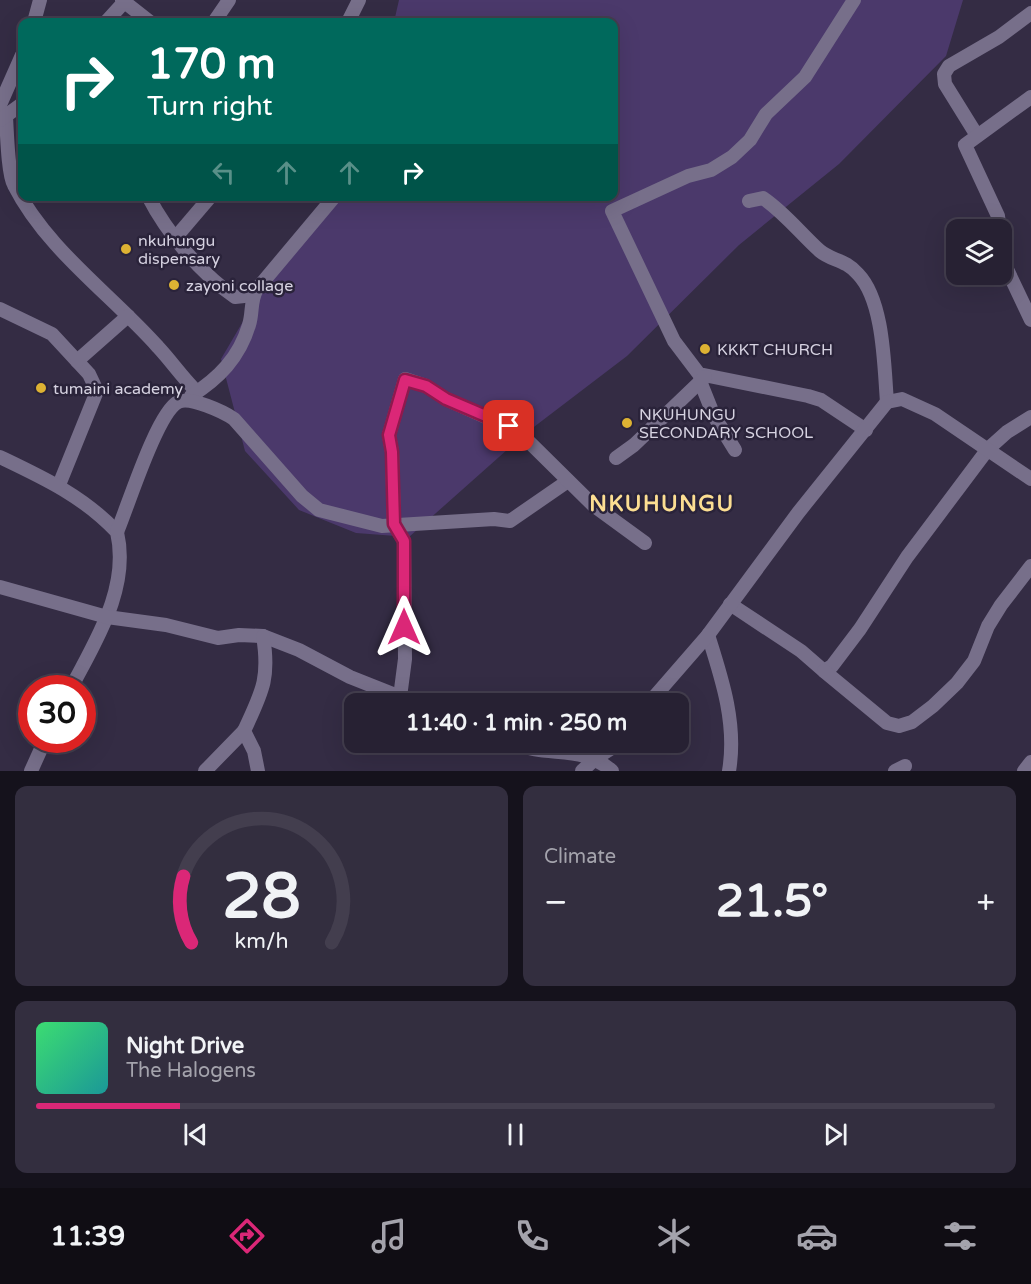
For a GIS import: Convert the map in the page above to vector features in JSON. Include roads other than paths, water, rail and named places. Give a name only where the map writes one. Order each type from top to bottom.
[{"type":"street","points":[[35,18],[40,0]]},
{"type":"street","points":[[217,18],[229,0]]},
{"type":"street","points":[[350,18],[358,0]]},
{"type":"street","points":[[735,450],[714,416],[703,379],[674,341],[612,211],[668,184],[711,170],[732,157],[750,140],[766,114],[805,77],[854,0]]},
{"type":"street","points":[[109,18],[124,1],[145,18]]},
{"type":"street","points":[[976,134],[945,84],[944,74],[949,66],[999,37],[1031,13]]},
{"type":"street","points":[[18,67],[2,113],[12,183],[18,192]]},
{"type":"street","points":[[998,219],[965,145],[976,134],[1031,97]]},
{"type":"street","points":[[2,113],[18,106]]},
{"type":"street","points":[[749,201],[763,198],[783,211],[793,227],[827,257],[841,259],[859,274],[870,290],[877,316],[888,402]]},
{"type":"street","points":[[24,201],[40,224],[69,258],[128,316],[197,392]]},
{"type":"street","points":[[151,201],[176,237],[222,289],[235,297],[253,295]]},
{"type":"street","points":[[176,237],[207,201]]},
{"type":"street","points":[[78,675],[107,617],[121,572],[117,532],[159,423],[177,402],[185,400],[222,374],[241,346],[249,325],[253,295],[331,201]]},
{"type":"street","points":[[1012,280],[1031,320]]},
{"type":"street","points":[[0,309],[52,334],[88,374],[98,391],[59,485]]},
{"type":"street","points":[[77,361],[128,316]]},
{"type":"street","points":[[616,458],[634,445],[703,379],[750,383],[821,400],[866,430]]},
{"type":"street","points":[[401,693],[405,659],[404,541],[394,524],[392,452],[389,435],[405,380],[426,386],[446,399],[519,432],[593,505],[645,543]]},
{"type":"street","points":[[658,693],[708,635],[798,513],[888,402],[902,399],[922,406],[1031,479]]},
{"type":"street","points":[[185,400],[222,411],[234,418],[302,496],[319,510],[381,526],[494,519],[510,521],[568,482]]},
{"type":"street","points":[[824,671],[832,666],[860,629],[908,557],[988,450],[997,440],[1031,417]]},
{"type":"street","points":[[0,457],[59,485],[93,508],[117,532]]},
{"type":"street","points":[[730,604],[801,651],[887,723],[899,726],[912,722],[933,706],[974,661],[988,626],[1031,566]]},
{"type":"street","points":[[0,587],[107,617],[166,626],[218,639],[240,635],[263,636],[299,650],[350,677],[390,693]]},
{"type":"street","points":[[708,635],[721,677],[732,735],[729,771]]},
{"type":"street","points":[[205,771],[244,730],[264,688],[267,668],[263,636]]},
{"type":"street","points":[[244,730],[254,751],[258,771]]},
{"type":"street","points":[[31,771],[39,753]]},
{"type":"street","points":[[588,753],[612,771]]},
{"type":"street","points":[[582,771],[604,753]]},
{"type":"street","points":[[1024,771],[1031,762]]},
{"type":"place","name":"nkuhungu dispensary","points":[[126,249]]},
{"type":"place","name":"zayoni collage","points":[[174,285]]},
{"type":"place","name":"KKKT CHURCH","points":[[705,349]]},
{"type":"place","name":"tumaini academy","points":[[41,388]]},
{"type":"place","name":"NKUHUNGU SECONDARY SCHOOL","points":[[627,423]]},
{"type":"district","name":"NKUHUNGU","points":[[662,503]]}]
